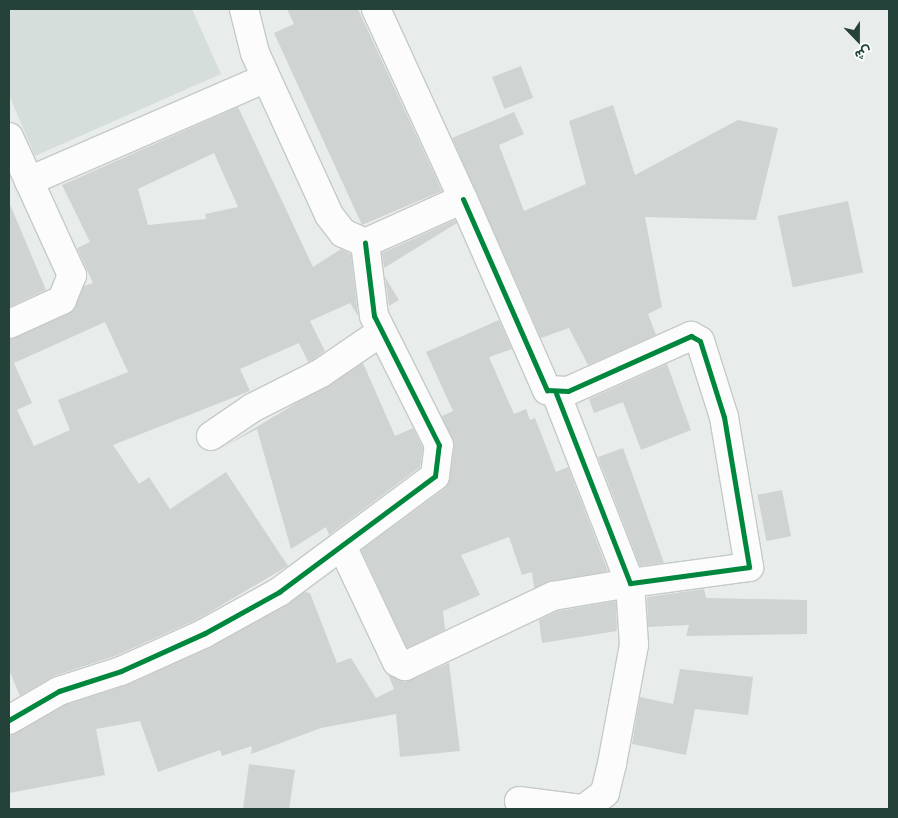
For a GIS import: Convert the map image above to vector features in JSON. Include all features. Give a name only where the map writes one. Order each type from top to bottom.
[{"type":"street","points":[[244,9],[266,78],[329,215],[343,233],[364,243],[463,198]]},
{"type":"street","points":[[376,9],[463,198],[540,383],[556,393],[630,584],[634,646],[605,793],[583,809],[519,801]]},
{"type":"street","points":[[29,181],[266,78]]},
{"type":"street","points":[[9,137],[69,264],[72,283],[62,300],[9,324]]},
{"type":"street","points":[[9,720],[59,691],[120,671],[205,633],[279,592],[344,548],[426,487],[435,476],[441,455],[381,332],[370,300],[364,243]]},
{"type":"street","points":[[211,436],[252,408],[321,373],[381,332]]},
{"type":"street","points":[[344,548],[398,662],[405,666],[553,596],[743,570],[751,562],[724,417],[704,347],[691,336],[556,393]]},
{"type":"shaded area","points":[[9,9],[192,9],[221,74],[35,156],[9,95]]},
{"type":"building","points":[[287,9],[358,9],[442,191],[362,225],[274,33],[294,24]]},
{"type":"building","points":[[521,66],[533,98],[504,109],[492,77]]},
{"type":"building","points":[[613,105],[635,175],[738,120],[778,128],[756,220],[645,217],[662,307],[648,314],[656,335],[588,365],[569,328],[541,338],[452,138],[514,112],[524,134],[499,145],[524,211],[586,184],[569,121]]},
{"type":"building","points":[[238,107],[313,267],[341,249],[351,254],[358,316],[350,303],[310,321],[325,351],[313,360],[308,362],[299,343],[240,369],[250,391],[113,445],[139,484],[149,477],[170,509],[226,472],[288,566],[198,619],[115,656],[54,676],[20,696],[9,670],[9,339],[68,314],[84,286],[93,283],[77,248],[90,242],[62,185]],"holes":[[[214,153],[238,207],[205,214],[206,219],[148,225],[138,189]],[[105,322],[128,372],[58,400],[70,430],[34,446],[17,410],[32,403],[14,363]]]},
{"type":"building","points":[[848,201],[863,272],[793,287],[778,216]]},
{"type":"building","points":[[9,202],[46,290],[9,307]]},
{"type":"building","points":[[455,220],[457,223],[384,268],[382,253]]},
{"type":"building","points":[[385,277],[399,300],[389,306]]},
{"type":"building","points":[[499,320],[512,349],[489,357],[514,414],[526,409],[530,420],[535,418],[556,472],[568,467],[608,571],[534,588],[532,572],[522,575],[509,537],[461,555],[480,595],[443,611],[445,630],[407,648],[361,550],[444,489],[450,478],[454,446],[442,416],[453,411],[426,352]]},
{"type":"building","points":[[363,363],[395,436],[413,428],[423,448],[420,467],[329,535],[326,527],[291,549],[257,429],[220,449]]},
{"type":"building","points":[[667,364],[691,430],[641,450],[623,402],[594,413],[589,399]]},
{"type":"building","points":[[623,448],[664,563],[640,566],[598,457]]},
{"type":"building","points":[[782,490],[791,536],[766,541],[757,495]]},
{"type":"building","points":[[704,589],[706,598],[807,600],[807,634],[686,636],[689,625],[648,627],[647,597]]},
{"type":"building","points":[[305,592],[310,593],[337,663],[351,658],[376,698],[394,689],[388,674],[405,682],[449,663],[460,751],[400,757],[396,714],[321,728],[251,754],[252,746],[222,756],[220,750],[158,772],[140,721],[96,729],[105,775],[9,793],[9,736],[65,705],[127,685],[211,647]]},
{"type":"building","points":[[616,601],[617,631],[542,643],[539,620],[558,611]]},
{"type":"building","points":[[680,669],[753,677],[748,715],[695,709],[686,755],[632,744],[640,697],[673,704]]},
{"type":"building","points":[[249,764],[295,770],[289,809],[243,809]]},
{"type":"cycle path","points":[[463,199],[547,390],[568,391],[691,336],[700,341],[724,417],[749,567],[630,583],[556,393]]},
{"type":"cycle path","points":[[9,720],[59,691],[121,671],[205,633],[279,592],[435,476],[439,445],[374,316],[365,243]]}]
